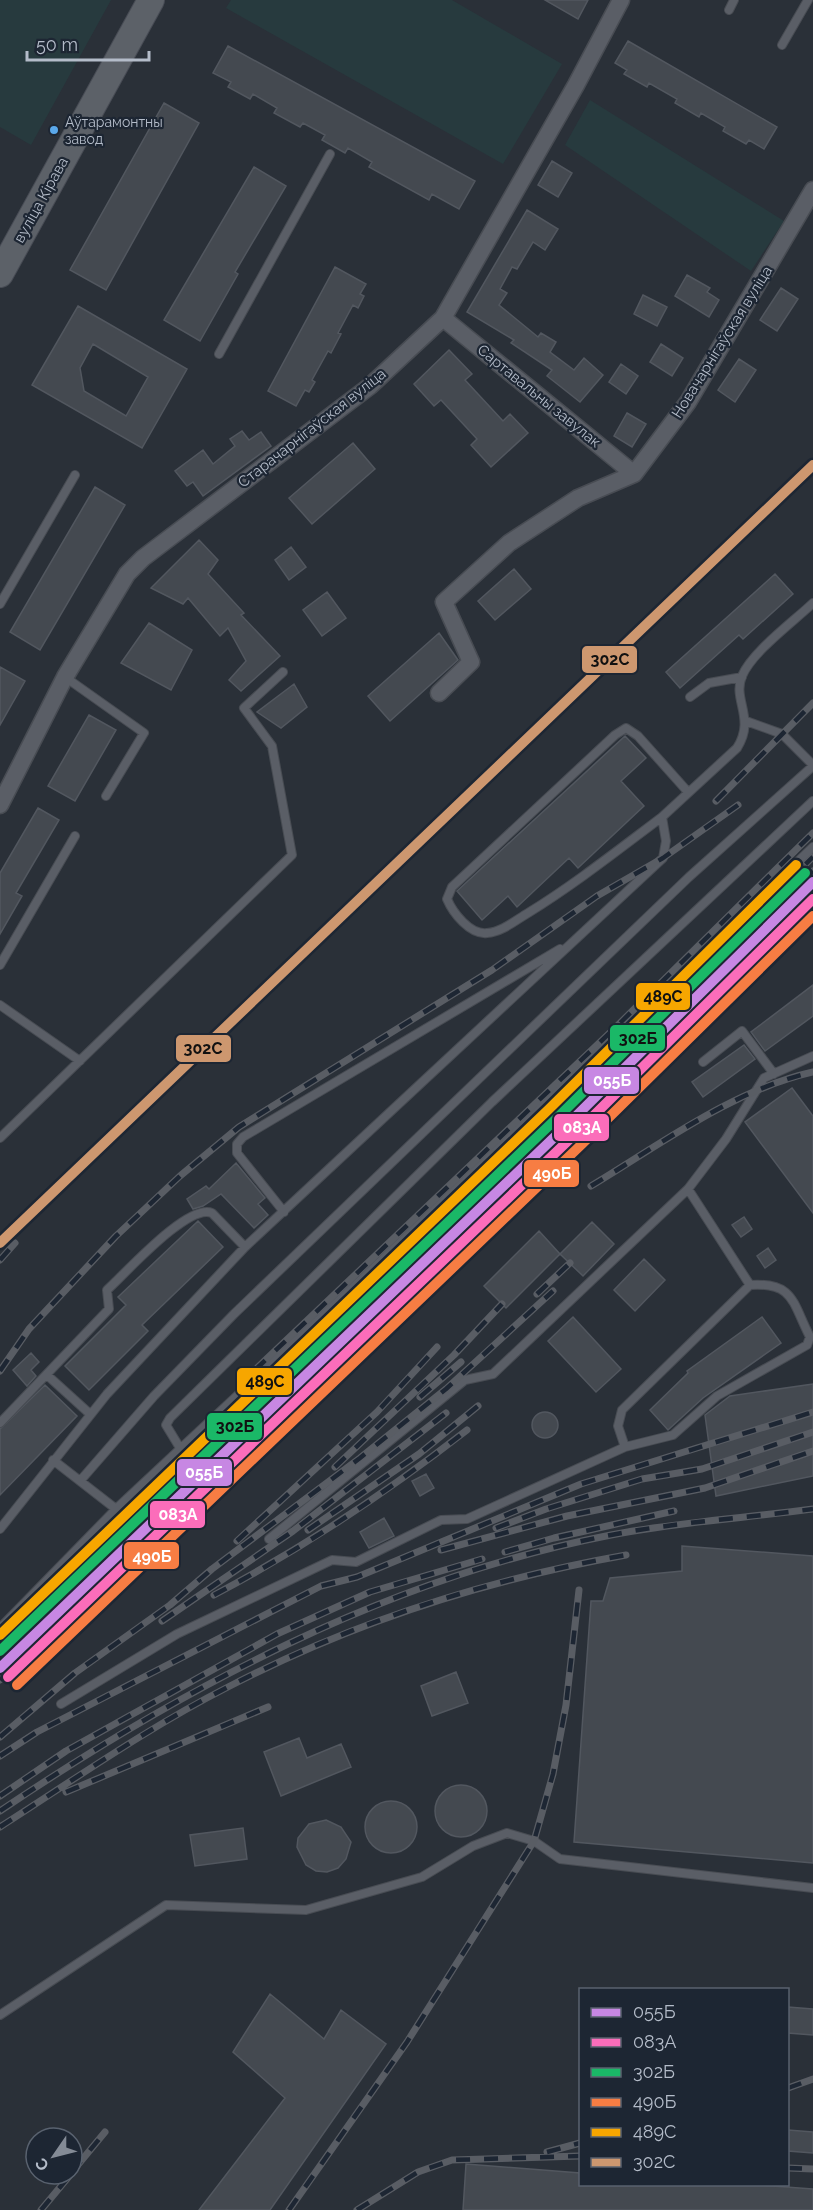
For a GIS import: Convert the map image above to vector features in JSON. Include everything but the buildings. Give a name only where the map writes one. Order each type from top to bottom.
[{"type":"main road","name":"вуліца Кірава","points":[[0,274],[151,0]]},
{"type":"street","name":"Старачарнігаўская вуліца","points":[[0,805],[65,677],[127,574],[143,558],[370,386],[443,318],[576,85],[621,0]]},
{"type":"street","name":"Новачарнігаўская вуліца","points":[[440,693],[471,662],[444,602],[509,543],[578,498],[634,474],[688,402],[813,190]]},
{"type":"street","name":"Сартавальны завулак","points":[[443,318],[634,474]]},
{"type":"lane","points":[[729,10],[735,0]]},
{"type":"lane","points":[[782,45],[808,0]]},
{"type":"lane","points":[[219,354],[330,153]]},
{"type":"lane","points":[[0,604],[75,475]]},
{"type":"lane","points":[[688,792],[638,736],[626,728],[615,735],[452,887],[448,894],[450,905],[475,931],[485,934],[497,931],[556,896],[662,817],[737,748],[744,737],[746,721],[740,688],[742,677],[762,651],[813,603]]},
{"type":"lane","points":[[0,1138],[292,855],[272,746],[244,708],[283,672]]},
{"type":"lane","points":[[65,677],[144,733],[106,796]]},
{"type":"lane","points":[[690,697],[709,683],[742,677]]},
{"type":"lane","points":[[80,1481],[154,1396],[242,1306],[689,878],[813,766],[782,734],[746,721]]},
{"type":"lane","points":[[180,1448],[166,1425],[170,1418],[492,1102],[813,801]]},
{"type":"lane","points":[[0,1529],[90,1414],[245,1248],[663,858],[666,841],[662,817]]},
{"type":"lane","points":[[0,965],[75,837]]},
{"type":"lane","points":[[0,1628],[116,1509],[813,848]]},
{"type":"lane","points":[[284,1212],[237,1154],[237,1144],[243,1137],[576,940]]},
{"type":"lane","points":[[0,1005],[80,1061]]},
{"type":"lane","points":[[703,1062],[742,1031],[774,1074]]},
{"type":"lane","points":[[269,1539],[465,1380],[493,1374],[688,1189],[726,1139],[764,1078],[813,1056]]},
{"type":"lane","points":[[688,1189],[750,1285]]},
{"type":"lane","points":[[0,1423],[109,1309],[107,1290],[179,1223],[200,1211],[207,1210],[245,1248]]},
{"type":"lane","points":[[61,1704],[177,1634],[332,1560],[356,1562],[441,1520],[467,1519],[625,1448],[673,1435],[717,1396],[807,1345],[810,1337],[788,1294],[776,1285],[750,1285],[622,1410],[618,1426],[625,1448]]},
{"type":"lane","points":[[47,1375],[90,1414]]},
{"type":"lane","points":[[53,1460],[116,1509]]},
{"type":"lane","points":[[0,2015],[166,1905],[306,1910],[422,1876],[473,1846],[507,1833],[534,1841],[560,1859],[813,1888]]},
{"type":"green space","points":[[0,0],[111,0],[31,145],[0,127]]},
{"type":"green space","points":[[231,0],[452,0],[562,64],[503,164],[226,8]]},
{"type":"green space","points":[[590,100],[784,221],[751,271],[565,145]]},
{"type":"railway","points":[[716,801],[813,703]]},
{"type":"railway","points":[[0,1371],[29,1329],[116,1236],[180,1176],[239,1127],[492,970],[597,896],[663,858],[738,805]]},
{"type":"railway","points":[[255,1370],[617,1026],[813,833]]},
{"type":"railway","points":[[0,1642],[301,1346],[813,857]]},
{"type":"railway","points":[[0,1657],[177,1481],[558,1118],[695,981],[813,871]]},
{"type":"railway","points":[[0,1680],[206,1490],[609,1102],[813,910]]},
{"type":"railway","points":[[591,1186],[726,1105],[783,1080],[813,1072]]},
{"type":"railway","points":[[0,1260],[15,1243]]},
{"type":"railway","points":[[537,1294],[570,1263]]},
{"type":"railway","points":[[0,1737],[75,1673],[170,1605],[212,1569],[360,1458],[446,1389],[553,1291]]},
{"type":"railway","points":[[335,1467],[454,1355],[502,1304]]},
{"type":"railway","points":[[237,1541],[377,1412],[437,1347]]},
{"type":"railway","points":[[420,1397],[461,1362]]},
{"type":"railway","points":[[308,1530],[419,1454],[478,1406]]},
{"type":"railway","points":[[0,1756],[37,1732],[321,1586],[357,1577],[581,1484],[813,1412]]},
{"type":"railway","points":[[162,1621],[293,1531],[446,1413]]},
{"type":"railway","points":[[214,1595],[281,1558],[344,1518],[406,1476],[467,1430]]},
{"type":"railway","points":[[496,1528],[546,1509],[642,1479],[702,1469],[813,1432]]},
{"type":"railway","points":[[441,1550],[567,1516],[705,1488],[813,1451]]},
{"type":"railway","points":[[0,1811],[143,1721],[216,1680],[292,1642],[369,1608],[448,1579],[528,1554],[611,1535],[686,1523],[813,1509]]},
{"type":"railway","points":[[505,1552],[554,1538],[674,1511]]},
{"type":"railway","points":[[0,1827],[170,1719],[228,1687],[324,1642],[472,1590],[626,1555]]},
{"type":"railway","points":[[0,1796],[66,1751],[277,1634],[370,1592],[482,1559]]},
{"type":"railway","points":[[289,2210],[407,2042],[534,1841],[553,1774],[566,1705],[579,1590]]},
{"type":"railway","points":[[66,1792],[268,1707]]},
{"type":"railway","points":[[789,2088],[813,2079]]},
{"type":"railway","points":[[84,2157],[105,2132]]},
{"type":"railway","points":[[547,2152],[579,2143]]},
{"type":"railway","points":[[357,2210],[418,2172],[452,2160],[579,2156]]},
{"type":"railway","points":[[789,2168],[813,2169]]},
{"type":"railway","points":[[41,2210],[61,2186]]},
{"type":"transit line","name":"302С","points":[[0,1243],[813,465]]},
{"type":"transit line","name":"489С","points":[[0,1635],[548,1110],[796,865]]},
{"type":"transit line","name":"302Б","points":[[0,1651],[557,1118],[805,873]]},
{"type":"transit line","name":"055Б","points":[[0,1668],[565,1127],[813,882]]},
{"type":"transit line","name":"083А","points":[[8,1677],[573,1136],[813,899]]},
{"type":"transit line","name":"490Б","points":[[17,1685],[582,1144],[813,916]]},
{"type":"place","name":"Аўтарамонтны завод","points":[[54,130]]}]
